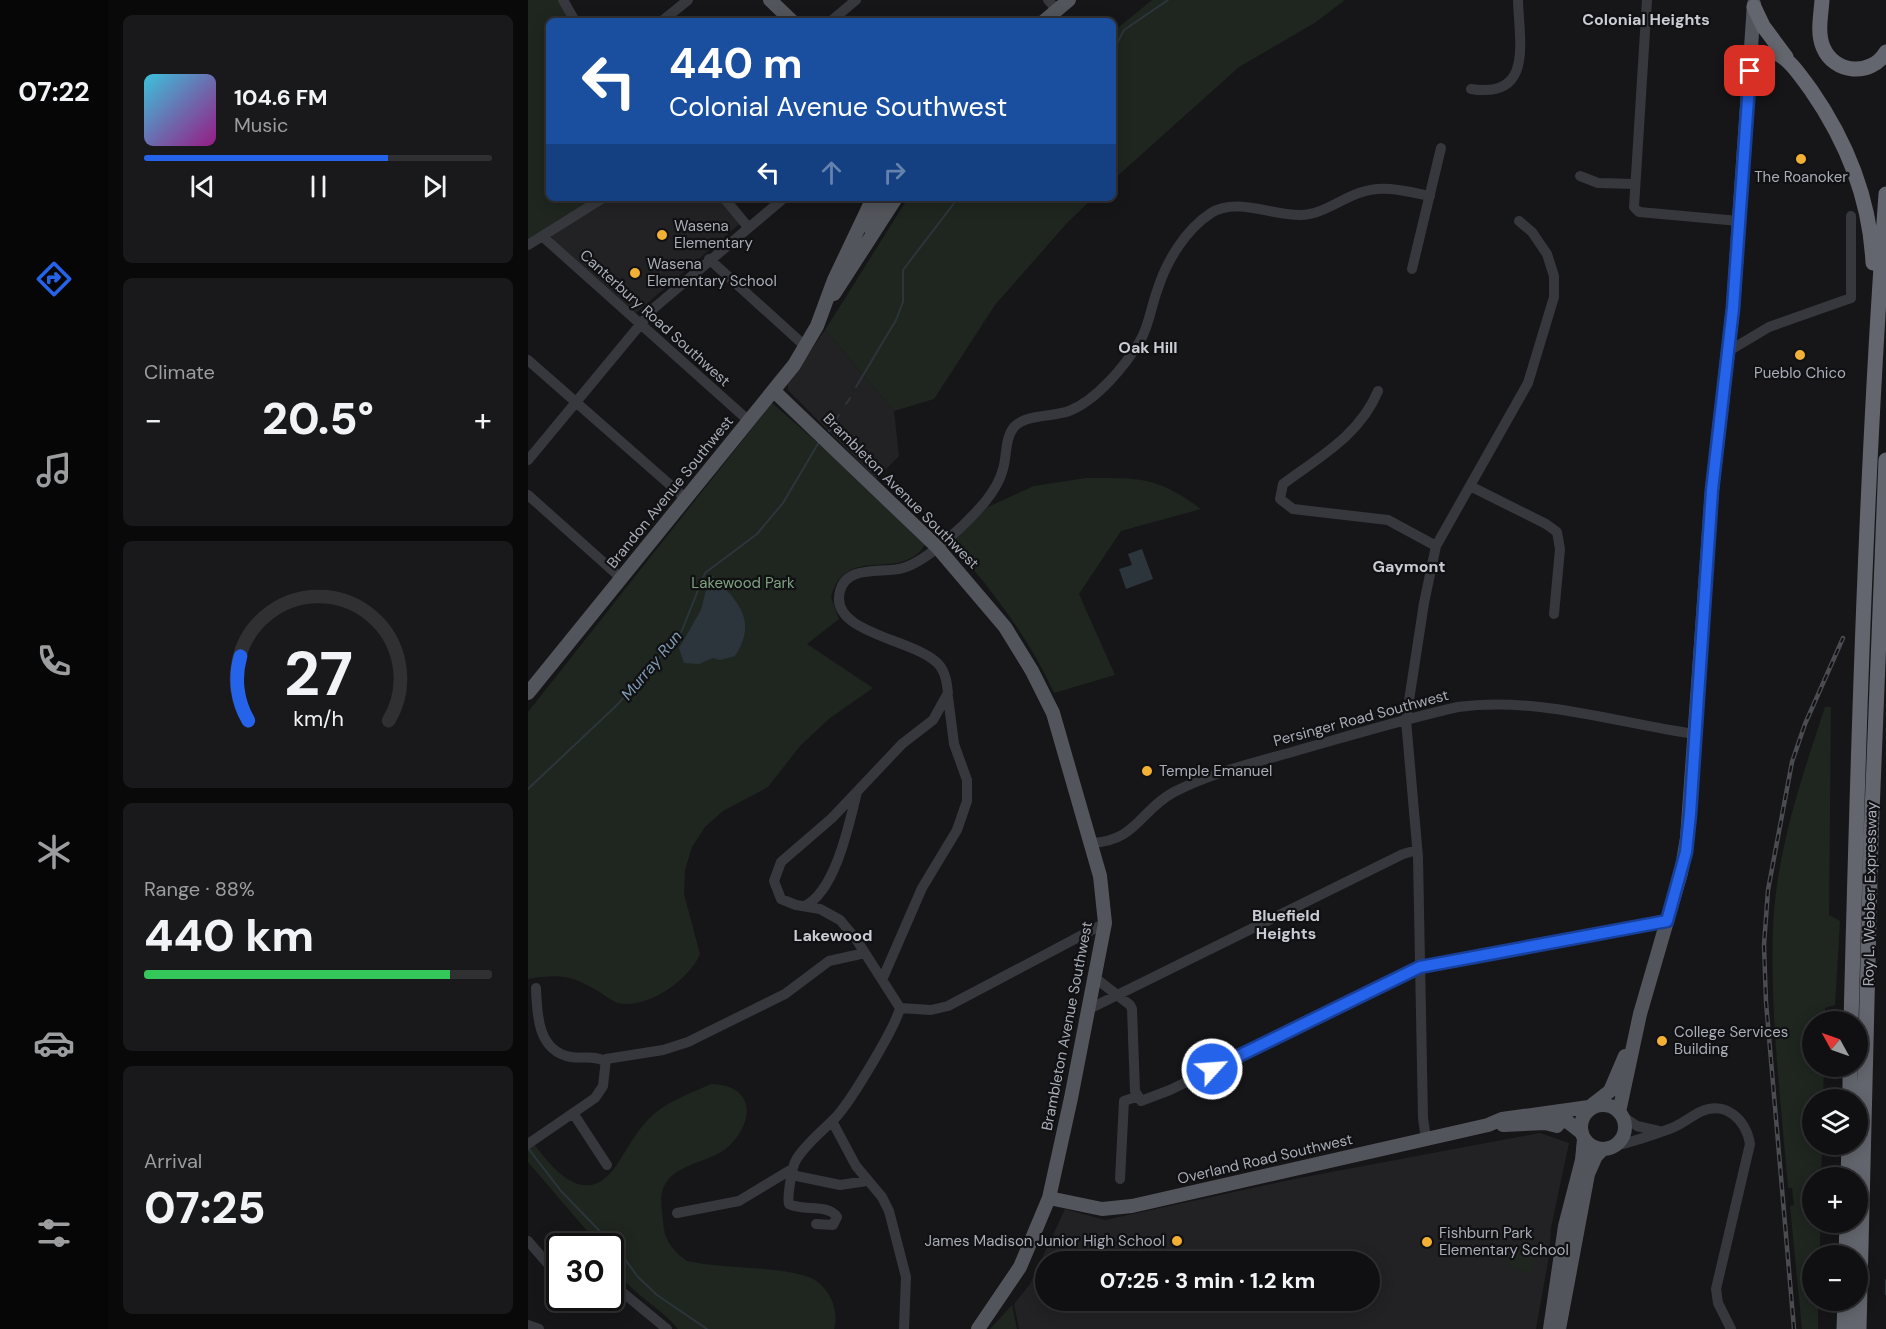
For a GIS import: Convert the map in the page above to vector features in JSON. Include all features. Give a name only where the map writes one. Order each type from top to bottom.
[{"type":"highway","points":[[1822,0],[1822,45],[1836,64],[1854,70],[1869,68],[1886,52]]},
{"type":"highway","points":[[1754,4],[1763,27],[1838,134],[1863,198],[1872,248],[1874,363]]},
{"type":"highway","points":[[1750,71],[1760,57],[1772,52],[1780,54],[1793,67]]},
{"type":"highway","name":"Roy L. Webber Expressway","points":[[1851,1011],[1860,704],[1874,363],[1886,194]]},
{"type":"highway","name":"Roy L. Webber Expressway","points":[[1859,1329],[1871,826],[1886,460]]},
{"type":"highway","points":[[1844,1329],[1845,1311]]},
{"type":"main road","points":[[770,0],[789,18]]},
{"type":"main road","points":[[1053,5],[1069,0]]},
{"type":"main road","points":[[1550,1329],[1565,1226],[1583,1141],[1583,1119],[1610,1091],[1634,1034],[1686,852],[1712,490],[1739,221],[1754,4]]},
{"type":"main road","name":"Brandon Avenue Southwest","points":[[529,690],[774,391],[806,347],[826,304],[834,280],[872,201]]},
{"type":"main road","name":"Brandon Avenue Southwest","points":[[842,283],[883,201]]},
{"type":"main road","name":"Brandon Avenue Southwest","points":[[826,304],[894,201]]},
{"type":"main road","name":"Brambleton Avenue Southwest","points":[[774,391],[937,547],[1005,627],[1032,670],[1062,739],[1103,889],[1105,923],[1071,1098],[1048,1198],[1020,1267],[978,1329]]},
{"type":"main road","points":[[1586,1187],[1600,1161],[1623,1133],[1620,1114],[1640,1014]]},
{"type":"main road","points":[[1594,1106],[1610,1106],[1620,1114]]},
{"type":"main road","name":"Overland Road Southwest","points":[[1048,1198],[1102,1209],[1132,1206],[1519,1116],[1594,1106]]},
{"type":"main road","name":"Overland Road Southwest","points":[[1488,1125],[1558,1119],[1575,1126],[1583,1141]]},
{"type":"main road","points":[[1583,1141],[1591,1145],[1613,1146]]},
{"type":"main road","points":[[1559,1329],[1592,1163],[1613,1146]]},
{"type":"street","points":[[563,0],[573,18]]},
{"type":"street","points":[[666,18],[688,0]]},
{"type":"street","points":[[835,18],[856,0]]},
{"type":"street","points":[[1471,89],[1495,91],[1508,84],[1516,73],[1520,55],[1518,0]]},
{"type":"street","points":[[1647,0],[1634,207],[1639,212],[1739,221]]},
{"type":"street","points":[[1412,269],[1442,148]]},
{"type":"street","points":[[1580,176],[1598,183],[1635,184]]},
{"type":"street","points":[[882,980],[922,888],[957,830],[967,801],[967,780],[954,744],[944,672],[933,658],[910,646],[863,628],[844,613],[839,596],[842,585],[852,576],[862,573],[906,568],[937,547],[975,513],[994,489],[1004,468],[1008,439],[1015,426],[1024,421],[1075,408],[1096,393],[1142,339],[1157,291],[1172,257],[1188,234],[1208,215],[1232,207],[1307,215],[1359,192],[1376,188],[1403,190],[1430,196]]},
{"type":"street","points":[[528,245],[598,201]]},
{"type":"street","points":[[726,201],[748,227]]},
{"type":"street","points":[[528,460],[639,324],[709,259],[780,201]]},
{"type":"street","points":[[1727,352],[1769,327],[1851,298],[1851,216]]},
{"type":"street","points":[[1426,1139],[1423,1118],[1417,850],[1406,720],[1424,603],[1436,546],[1528,384],[1554,297],[1554,276],[1547,254],[1532,232],[1519,221]]},
{"type":"street","name":"Canterbury Road Southwest","points":[[542,236],[749,421]]},
{"type":"street","points":[[709,259],[806,347]]},
{"type":"street","points":[[528,360],[685,498]]},
{"type":"street","points":[[1378,391],[1369,409],[1347,435],[1318,461],[1283,484],[1279,494],[1283,504],[1293,509],[1388,520],[1436,546]]},
{"type":"street","points":[[1470,486],[1546,524],[1557,532],[1560,549],[1554,614]]},
{"type":"street","points":[[528,495],[621,578]]},
{"type":"street","points":[[900,1008],[865,953],[840,920],[820,909],[788,903],[778,895],[774,881],[777,867],[858,790],[902,744],[933,720],[948,693]]},
{"type":"street","name":"Persinger Road Southwest","points":[[1092,843],[1108,842],[1122,837],[1168,796],[1199,782],[1406,720],[1475,705],[1516,704],[1695,734]]},
{"type":"street","points":[[805,906],[818,898],[828,880],[841,848],[858,790]]},
{"type":"street","points":[[1087,1010],[1403,854],[1417,850]]},
{"type":"street","points":[[1094,977],[1130,1005],[1135,1020],[1136,1096],[1141,1101],[1420,967],[1667,921]]},
{"type":"street","points":[[900,1008],[931,1010],[948,1006],[1105,923]]},
{"type":"street","points":[[536,988],[540,1026],[549,1045],[569,1056],[592,1057],[604,1061],[663,1050],[688,1042],[785,994],[829,962],[865,953]]},
{"type":"street","points":[[816,1224],[833,1225],[837,1216],[827,1209],[798,1208],[789,1204],[787,1197],[791,1173],[802,1152],[847,1102],[900,1008]]},
{"type":"street","points":[[528,1144],[600,1093],[604,1080],[604,1061]]},
{"type":"street","points":[[1120,1179],[1124,1101],[1136,1096]]},
{"type":"street","points":[[1613,1146],[1660,1132],[1709,1109],[1734,1114],[1748,1133],[1748,1156],[1716,1288],[1718,1303],[1731,1329]]},
{"type":"street","points":[[573,1113],[607,1165]]},
{"type":"street","points":[[1620,1114],[1637,1126],[1660,1132]]},
{"type":"street","points":[[832,1121],[845,1149],[867,1181],[882,1197],[889,1211],[905,1269],[904,1329]]},
{"type":"street","points":[[677,1213],[739,1201],[791,1173],[840,1185],[867,1181]]},
{"type":"street","points":[[528,1242],[546,1262]]},
{"type":"street","points":[[624,1294],[667,1329]]},
{"type":"street","points":[[528,1325],[539,1329]]},
{"type":"shaded area","name":"Wasena Elementary School","points":[[590,201],[726,201],[743,221],[636,313],[555,242],[546,229]]},
{"type":"shaded area","points":[[825,330],[894,411],[899,456],[876,479],[788,390],[788,384]]},
{"type":"shaded area","points":[[1142,549],[1153,579],[1126,589],[1119,569],[1132,565],[1128,554]]},
{"type":"shaded area","points":[[713,576],[730,594],[742,612],[745,632],[742,644],[735,656],[720,660],[713,658],[699,664],[684,663],[679,648],[701,610],[707,586]]},
{"type":"shaded area","name":"Fishburn Park Elementary School","points":[[1540,1133],[1569,1143],[1551,1228],[1549,1256],[1536,1329],[1019,1329],[1014,1304],[1030,1284],[1035,1273],[1035,1311],[1380,1311],[1380,1251],[1045,1251],[1065,1209],[1105,1220],[1294,1179]]},
{"type":"green space","points":[[528,0],[563,0],[573,18],[546,18],[546,201],[590,201],[528,240]]},
{"type":"green space","points":[[1152,0],[1345,0],[1316,22],[1239,67],[1116,177],[1116,30]]},
{"type":"green space","points":[[906,201],[1090,201],[1067,223],[995,305],[934,399],[894,411],[825,330]]},
{"type":"green space","name":"Lakewood Park","points":[[772,403],[857,477],[925,545],[914,556],[901,562],[860,567],[848,571],[838,581],[831,597],[839,619],[807,644],[873,688],[830,718],[800,746],[768,787],[723,811],[705,827],[692,847],[685,870],[684,894],[700,954],[695,964],[677,982],[654,997],[629,1004],[618,1003],[588,986],[564,977],[528,979],[528,712]]},
{"type":"green space","points":[[1086,478],[1147,481],[1172,490],[1201,509],[1121,531],[1079,594],[1115,675],[1054,693],[1033,652],[1008,614],[950,542],[988,507],[1034,486]]},
{"type":"green space","points":[[1825,707],[1831,707],[1829,915],[1840,921],[1835,1005],[1825,1008],[1825,1011],[1802,1011],[1802,1077],[1824,1077],[1823,1089],[1802,1089],[1802,1155],[1822,1155],[1821,1167],[1802,1167],[1802,1233],[1820,1233],[1820,1245],[1802,1245],[1802,1311],[1818,1311],[1818,1329],[1802,1329],[1790,1206],[1794,1205],[1792,1188],[1788,1188],[1773,993],[1775,900],[1784,844]]},
{"type":"green space","points":[[711,1084],[725,1086],[736,1090],[743,1097],[747,1115],[738,1136],[729,1146],[712,1157],[681,1169],[666,1182],[661,1202],[663,1226],[673,1248],[687,1261],[784,1271],[811,1278],[823,1287],[832,1300],[835,1315],[834,1329],[678,1329],[624,1280],[624,1233],[589,1233],[528,1162],[528,1136],[546,1159],[567,1179],[579,1184],[591,1185],[604,1179],[616,1166],[648,1120],[660,1109]]},
{"type":"green space","points":[[1505,1247],[1520,1250],[1525,1258],[1534,1258],[1531,1273],[1511,1268],[1504,1251]]},
{"type":"green space","points":[[1012,1305],[1017,1329],[990,1329]]},
{"type":"waterway","name":"Murray Run","points":[[1116,45],[1124,30],[1168,0]]},
{"type":"waterway","name":"Murray Run","points":[[856,387],[896,320],[903,302],[903,270],[958,201]]},
{"type":"waterway","name":"Murray Run","points":[[846,404],[850,398]]},
{"type":"waterway","name":"Murray Run","points":[[829,431],[839,415]]},
{"type":"waterway","name":"Murray Run","points":[[528,789],[618,704],[680,635],[705,573],[757,534],[783,503],[819,442]]},
{"type":"waterway","name":"Murray Run","points":[[528,1148],[561,1191],[619,1251],[638,1277],[657,1295],[707,1329]]},
{"type":"waterway","points":[[1886,1280],[1886,1294]]},
{"type":"railway","points":[[1794,1329],[1766,1002],[1764,945],[1768,890],[1792,762],[1805,724],[1843,638]]},
{"type":"place","name":"The Roanoker","points":[[1801,159]]},
{"type":"place","name":"Wasena Elementary","points":[[662,235]]},
{"type":"place","name":"Wasena Elementary School","points":[[635,273]]},
{"type":"place","name":"Pueblo Chico","points":[[1800,355]]},
{"type":"place","name":"Temple Emanuel","points":[[1147,771]]},
{"type":"place","name":"College Services Building","points":[[1662,1041]]},
{"type":"place","name":"James Madison Junior High School","points":[[1177,1241]]},
{"type":"place","name":"Fishburn Park Elementary School","points":[[1427,1242]]},
{"type":"district","name":"Colonial Heights","points":[[1646,19]]},
{"type":"district","name":"Oak Hill","points":[[1148,347]]},
{"type":"district","name":"Gaymont","points":[[1409,566]]},
{"type":"district","name":"Bluefield Heights","points":[[1286,924]]},
{"type":"district","name":"Lakewood","points":[[833,935]]},
{"type":"route","points":[[1212,1069],[1420,967],[1667,921],[1686,852],[1690,814],[1712,490],[1733,308],[1750,71]]}]
